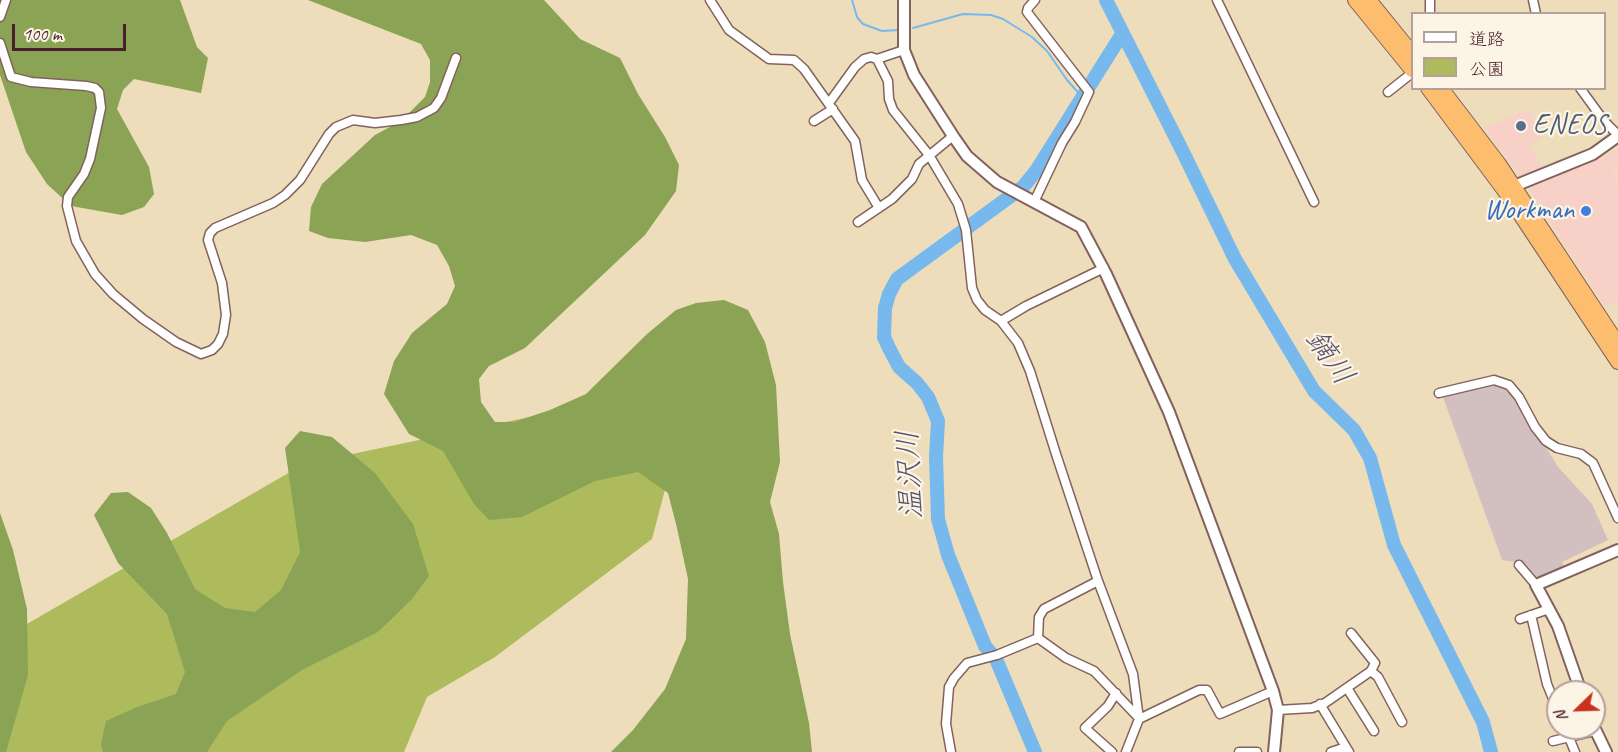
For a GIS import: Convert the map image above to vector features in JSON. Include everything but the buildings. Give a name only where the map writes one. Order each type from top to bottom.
[{"type":"highway","points":[[1355,0],[1411,70]]},
{"type":"highway","points":[[1370,0],[1411,50]]},
{"type":"highway","points":[[1430,90],[1509,188],[1618,362]]},
{"type":"highway","points":[[1442,90],[1618,344]]},
{"type":"street","points":[[0,17],[6,0]]},
{"type":"street","points":[[710,0],[729,30],[770,59],[794,60],[804,69],[855,141],[862,180],[879,208]]},
{"type":"street","points":[[904,0],[904,50],[914,75],[967,156],[997,182],[1081,227],[1104,268],[1168,412],[1274,691],[1278,710],[1278,731],[1274,752]]},
{"type":"street","points":[[1035,0],[1027,12],[1089,92],[1035,202]]},
{"type":"street","points":[[1217,0],[1314,202]]},
{"type":"street","points":[[0,43],[11,77],[31,82],[86,86],[95,88],[99,92],[101,108],[90,159],[84,174],[68,196],[67,206],[76,241],[95,274],[113,294],[168,336],[201,354],[206,354],[218,344],[223,334],[226,315],[222,283],[208,240],[210,233],[215,228],[273,204],[285,195],[300,180],[329,134],[346,122],[360,119],[375,123],[394,121],[417,117],[434,108],[441,98],[456,58]]},
{"type":"street","points":[[814,121],[831,106],[855,67],[864,59],[871,57],[877,59],[904,50]]},
{"type":"street","points":[[877,59],[888,81],[889,99],[893,110],[929,155],[958,204],[966,230],[972,288],[985,310],[1001,321],[1018,343],[1030,371],[1098,581],[1133,674],[1139,719],[1126,752]]},
{"type":"street","points":[[1388,92],[1411,74]]},
{"type":"street","points":[[1509,188],[1593,154],[1618,136],[1581,90]]},
{"type":"street","points":[[858,222],[892,199],[912,179],[919,164],[953,136]]},
{"type":"street","points":[[1001,321],[1026,306],[1104,268]]},
{"type":"street","points":[[1439,393],[1494,380],[1509,385],[1546,441],[1557,448],[1581,454],[1593,463],[1618,518]]},
{"type":"street","points":[[1536,585],[1618,550]]},
{"type":"street","points":[[1519,565],[1536,585],[1558,626],[1577,680]]},
{"type":"street","points":[[1038,638],[1039,617],[1044,609],[1098,581]]},
{"type":"street","points":[[1520,619],[1549,609]]},
{"type":"street","points":[[1532,615],[1546,680]]},
{"type":"street","points":[[1278,710],[1312,708],[1371,671],[1375,663],[1351,633]]},
{"type":"street","points":[[1038,638],[1066,658],[1094,671],[1134,711],[1139,719]]},
{"type":"street","points":[[951,752],[946,724],[949,687],[954,678],[968,663],[997,655],[1038,638]]},
{"type":"street","points":[[1371,671],[1378,677],[1402,722]]},
{"type":"street","points":[[1347,688],[1374,731]]},
{"type":"street","points":[[1139,719],[1199,690],[1207,690],[1220,714],[1274,691]]},
{"type":"street","points":[[1112,752],[1084,728],[1108,706],[1116,693]]},
{"type":"street","points":[[1320,704],[1348,749],[1331,752]]},
{"type":"street","points":[[1553,741],[1557,740]]},
{"type":"street","points":[[1239,752],[1257,752]]},
{"type":"shaded area","points":[[1529,109],[1542,138],[1530,144],[1543,170],[1521,178],[1484,128]]},
{"type":"shaded area","points":[[1618,148],[1618,170],[1612,174],[1618,184],[1618,302],[1606,307],[1529,190],[1559,172],[1601,159]]},
{"type":"shaded area","points":[[1490,384],[1503,385],[1512,392],[1558,467],[1592,504],[1608,540],[1562,562],[1564,568],[1537,578],[1526,564],[1502,560],[1443,397]]},
{"type":"green space","points":[[8,0],[180,0],[197,47],[208,58],[201,93],[134,79],[123,90],[117,109],[149,167],[154,194],[144,207],[122,215],[71,206],[47,184],[26,152],[0,75],[0,19]]},
{"type":"green space","points":[[308,0],[544,0],[580,39],[620,58],[679,165],[676,191],[645,235],[525,348],[489,366],[479,379],[481,402],[495,422],[514,422],[550,410],[586,394],[647,334],[676,310],[696,303],[724,300],[748,310],[765,342],[776,385],[780,462],[770,502],[779,534],[790,634],[809,723],[812,752],[611,752],[633,730],[665,689],[686,639],[688,579],[668,493],[638,472],[595,481],[522,517],[489,520],[474,504],[443,451],[409,434],[384,394],[394,361],[412,333],[447,304],[455,286],[449,266],[437,245],[411,235],[365,242],[328,238],[309,231],[311,207],[322,184],[375,135],[401,121],[425,97],[430,82],[430,60],[421,44]]},
{"type":"green space","points":[[693,383],[652,539],[495,657],[427,697],[404,752],[0,752],[0,660],[13,632],[304,464]]},
{"type":"green space","points":[[300,431],[332,437],[375,473],[413,524],[429,576],[412,599],[378,632],[302,670],[227,721],[207,752],[103,752],[101,745],[106,721],[137,707],[176,694],[185,672],[167,614],[118,563],[94,515],[111,493],[128,492],[151,508],[167,533],[195,589],[225,608],[255,612],[281,590],[300,552],[285,448]]},
{"type":"green space","points":[[0,513],[13,550],[27,609],[28,675],[6,752],[0,752]]},
{"type":"waterway","points":[[852,0],[857,17],[863,24],[882,31],[899,30]]},
{"type":"waterway","name":"鏑川","points":[[1106,0],[1235,259],[1314,391],[1354,430],[1370,458],[1394,545],[1483,722],[1491,752]]},
{"type":"waterway","points":[[913,28],[963,14],[991,15],[1003,19],[1032,37],[1047,51],[1082,97]]},
{"type":"waterway","name":"温沢川","points":[[1035,752],[996,659],[985,646],[948,555],[938,519],[936,457],[938,421],[928,397],[917,383],[899,367],[889,348],[884,337],[885,308],[897,279],[1023,187],[1036,171],[1122,34]]},
{"type":"place","name":"ENEOS","points":[[1521,126]]},
{"type":"place","name":"Workman","points":[[1586,211]]}]
